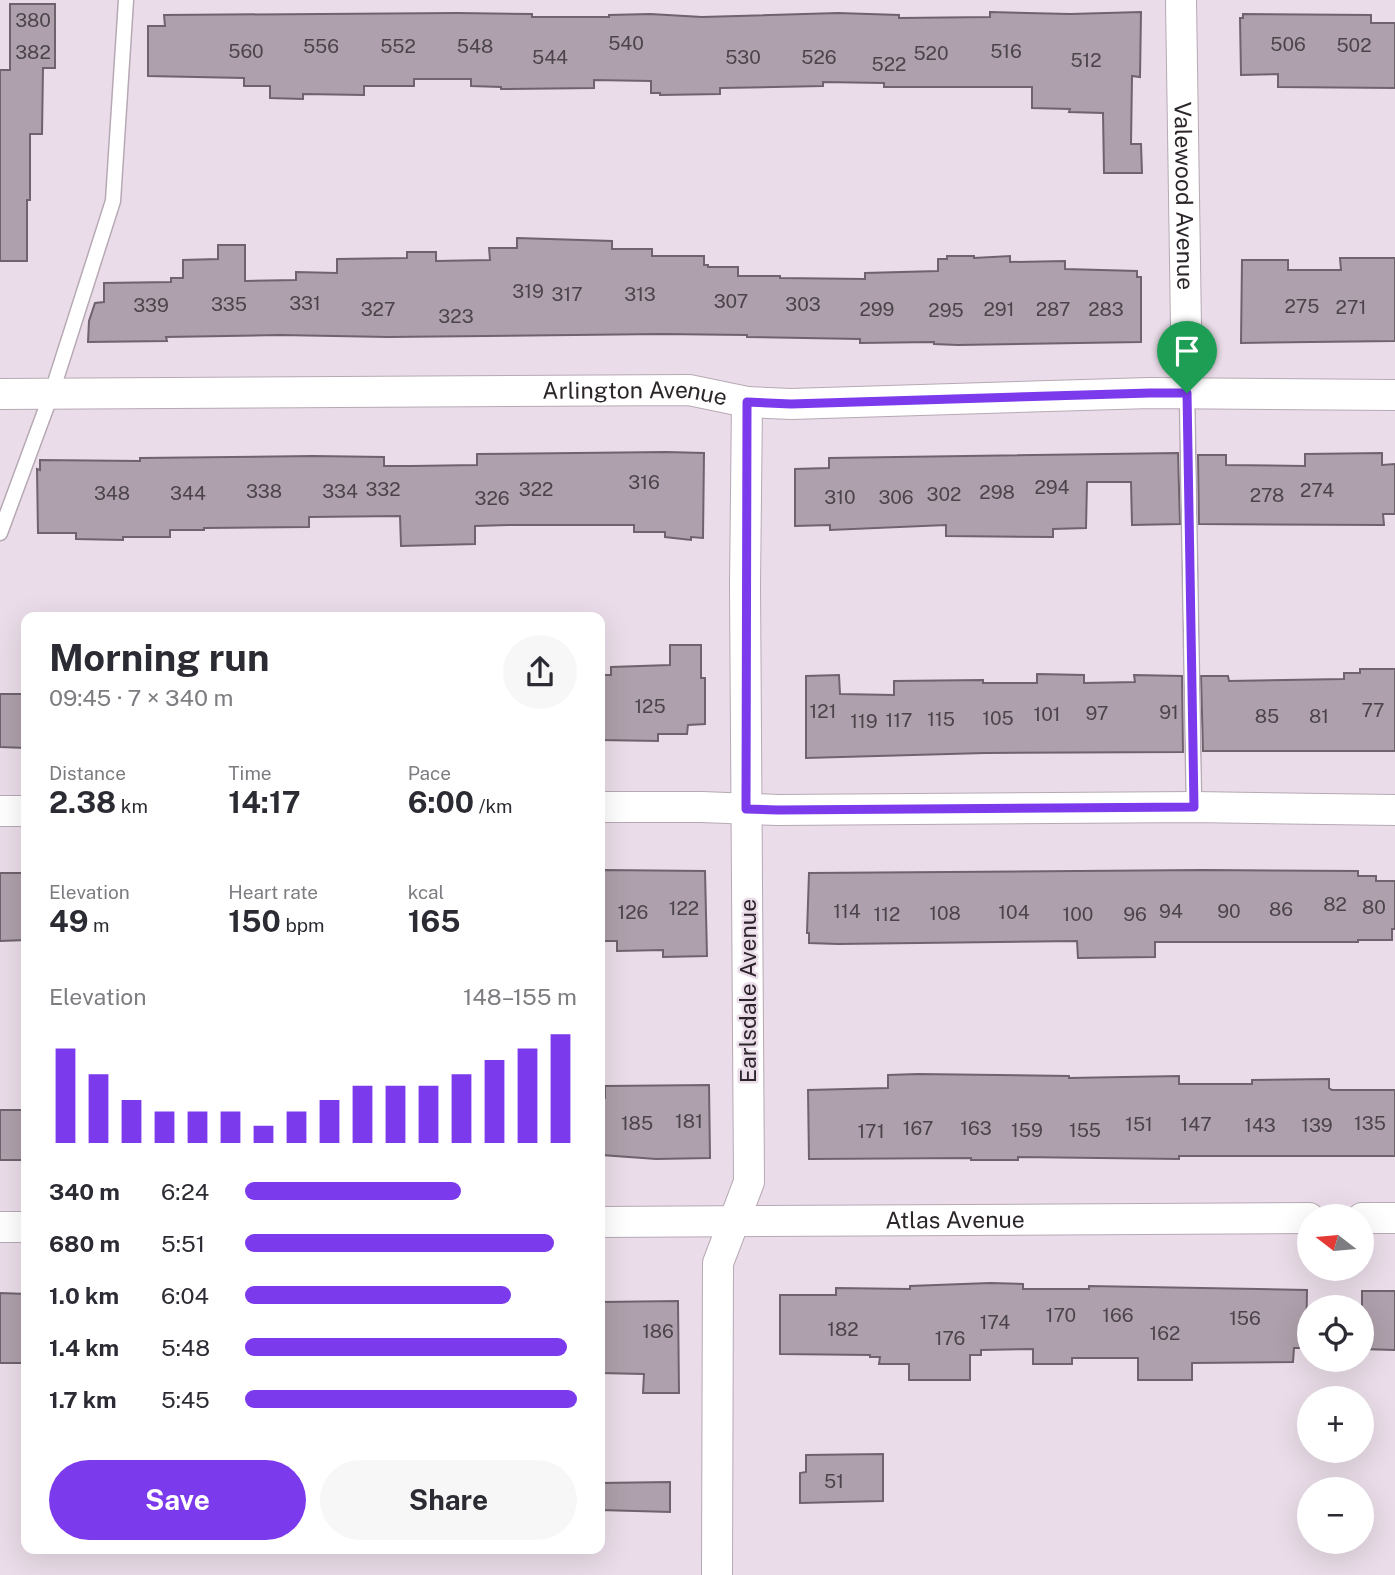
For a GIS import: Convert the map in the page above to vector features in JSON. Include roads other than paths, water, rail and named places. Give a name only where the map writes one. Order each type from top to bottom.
[{"type":"street","name":"Valewood Avenue","points":[[1181,0],[1187,393]]},
{"type":"street","name":"Arlington Avenue","points":[[0,394],[689,390],[747,402],[791,404],[1187,393],[1395,394]]},
{"type":"street","name":"Earlsdale Avenue","points":[[717,1575],[718,1263],[749,1182],[747,402]]},
{"type":"street","points":[[605,807],[778,810],[1194,807],[1395,810]]},
{"type":"street","points":[[0,811],[21,811]]},
{"type":"street","name":"Atlas Avenue","points":[[605,1222],[1297,1218]]},
{"type":"street","points":[[1374,1218],[1395,1218]]},
{"type":"street","points":[[0,1227],[21,1227]]},
{"type":"lane","points":[[0,533],[51,394],[113,201],[126,0]]},
{"type":"lane","points":[[1187,393],[1194,807]]}]
